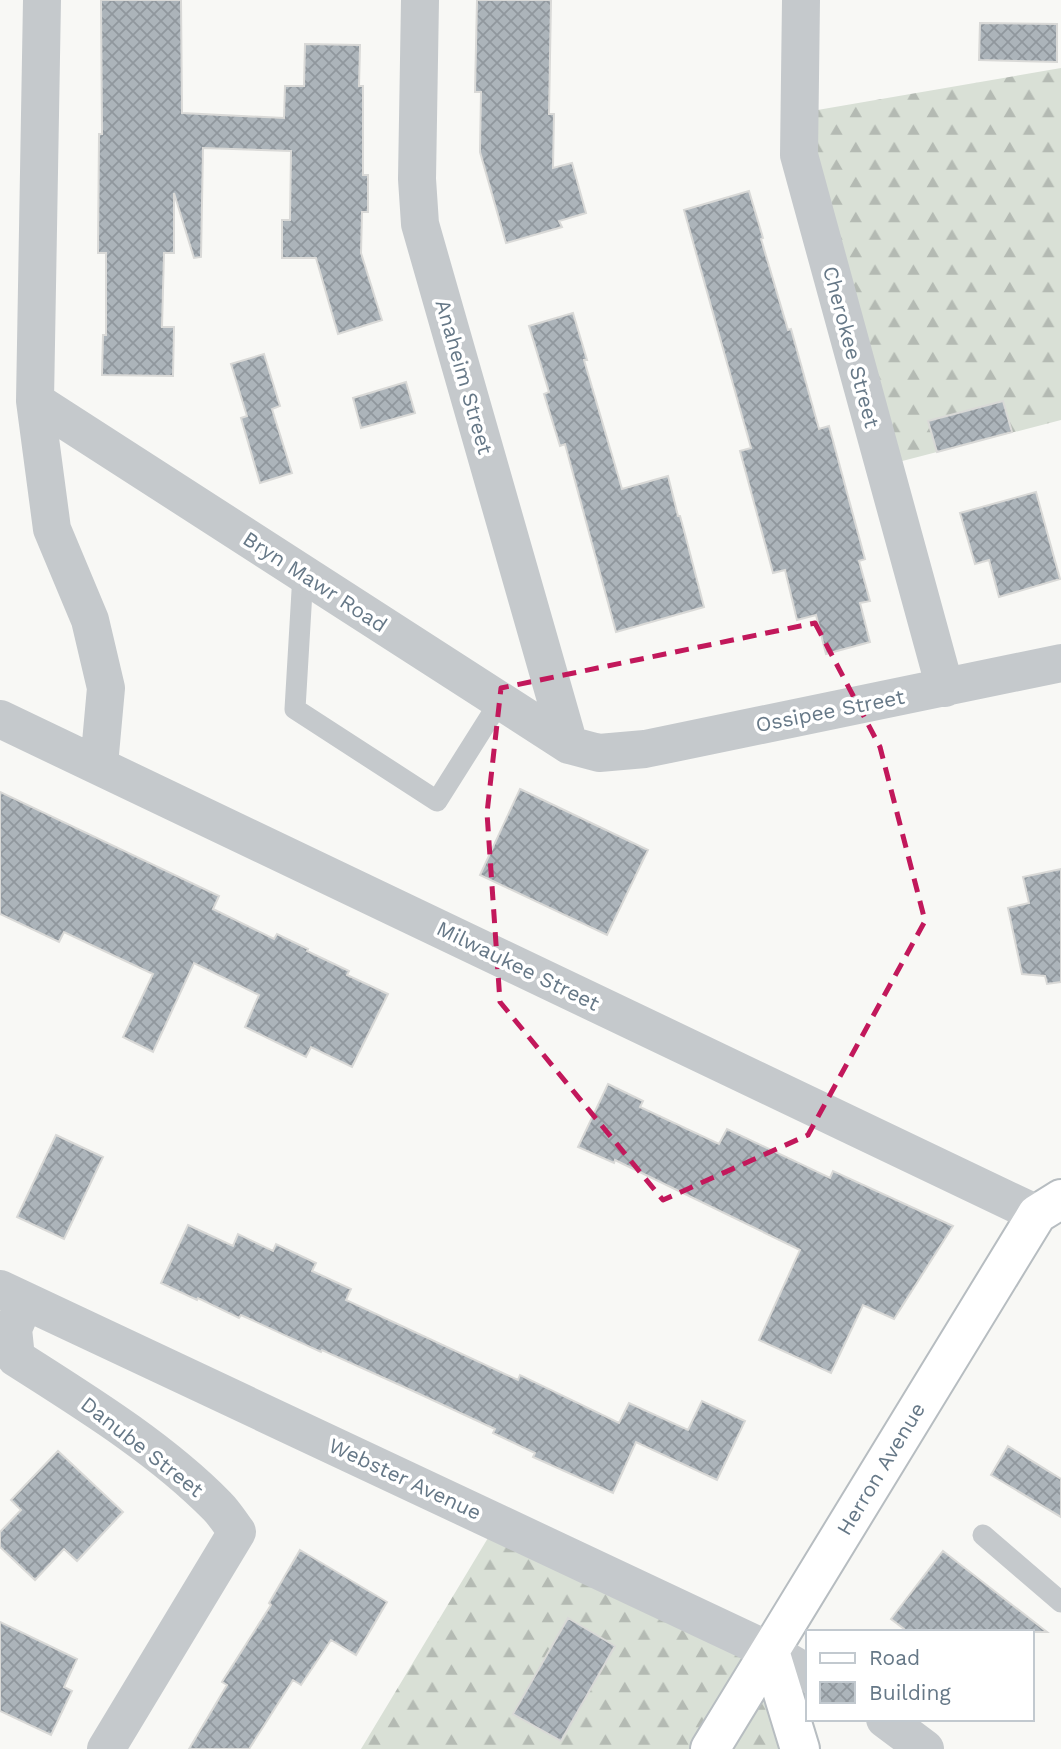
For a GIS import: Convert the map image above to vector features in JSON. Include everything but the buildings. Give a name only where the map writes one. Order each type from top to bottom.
[{"type":"main road","name":"Herron Avenue","points":[[710,1749],[1049,1207]]},
{"type":"main road","points":[[769,1651],[800,1749]]},
{"type":"street","points":[[42,0],[35,401],[52,529],[90,620],[106,688],[99,765]]},
{"type":"street","name":"Anaheim Street","points":[[420,0],[417,179],[420,224],[584,749]]},
{"type":"street","name":"Cherokee Street","points":[[801,0],[799,155],[945,688]]},
{"type":"street","name":"Bryn Mawr Road","points":[[35,401],[500,701],[584,749]]},
{"type":"street","name":"Ossipee Street","points":[[584,749],[645,749],[1061,663]]},
{"type":"street","name":"Milwaukee Street","points":[[0,719],[1049,1207]]},
{"type":"street","name":"Webster Avenue","points":[[13,1295],[769,1651],[806,1673]]},
{"type":"street","name":"Danube Street","points":[[13,1295],[16,1358],[112,1420],[177,1470],[218,1507],[237,1532],[106,1749]]},
{"type":"street","points":[[888,1721],[925,1749]]},
{"type":"lane","points":[[303,574],[295,709],[437,801],[500,701]]},
{"type":"lane","points":[[984,1535],[1061,1602]]},
{"type":"highlighted area","points":[[815,623],[880,747],[925,921],[808,1135],[663,1200],[500,1002],[487,813],[501,688]]},
{"type":"green space","points":[[1061,68],[1061,420],[883,466],[800,113]]},
{"type":"green space","points":[[497,1523],[770,1651],[798,1749],[361,1749]]}]
